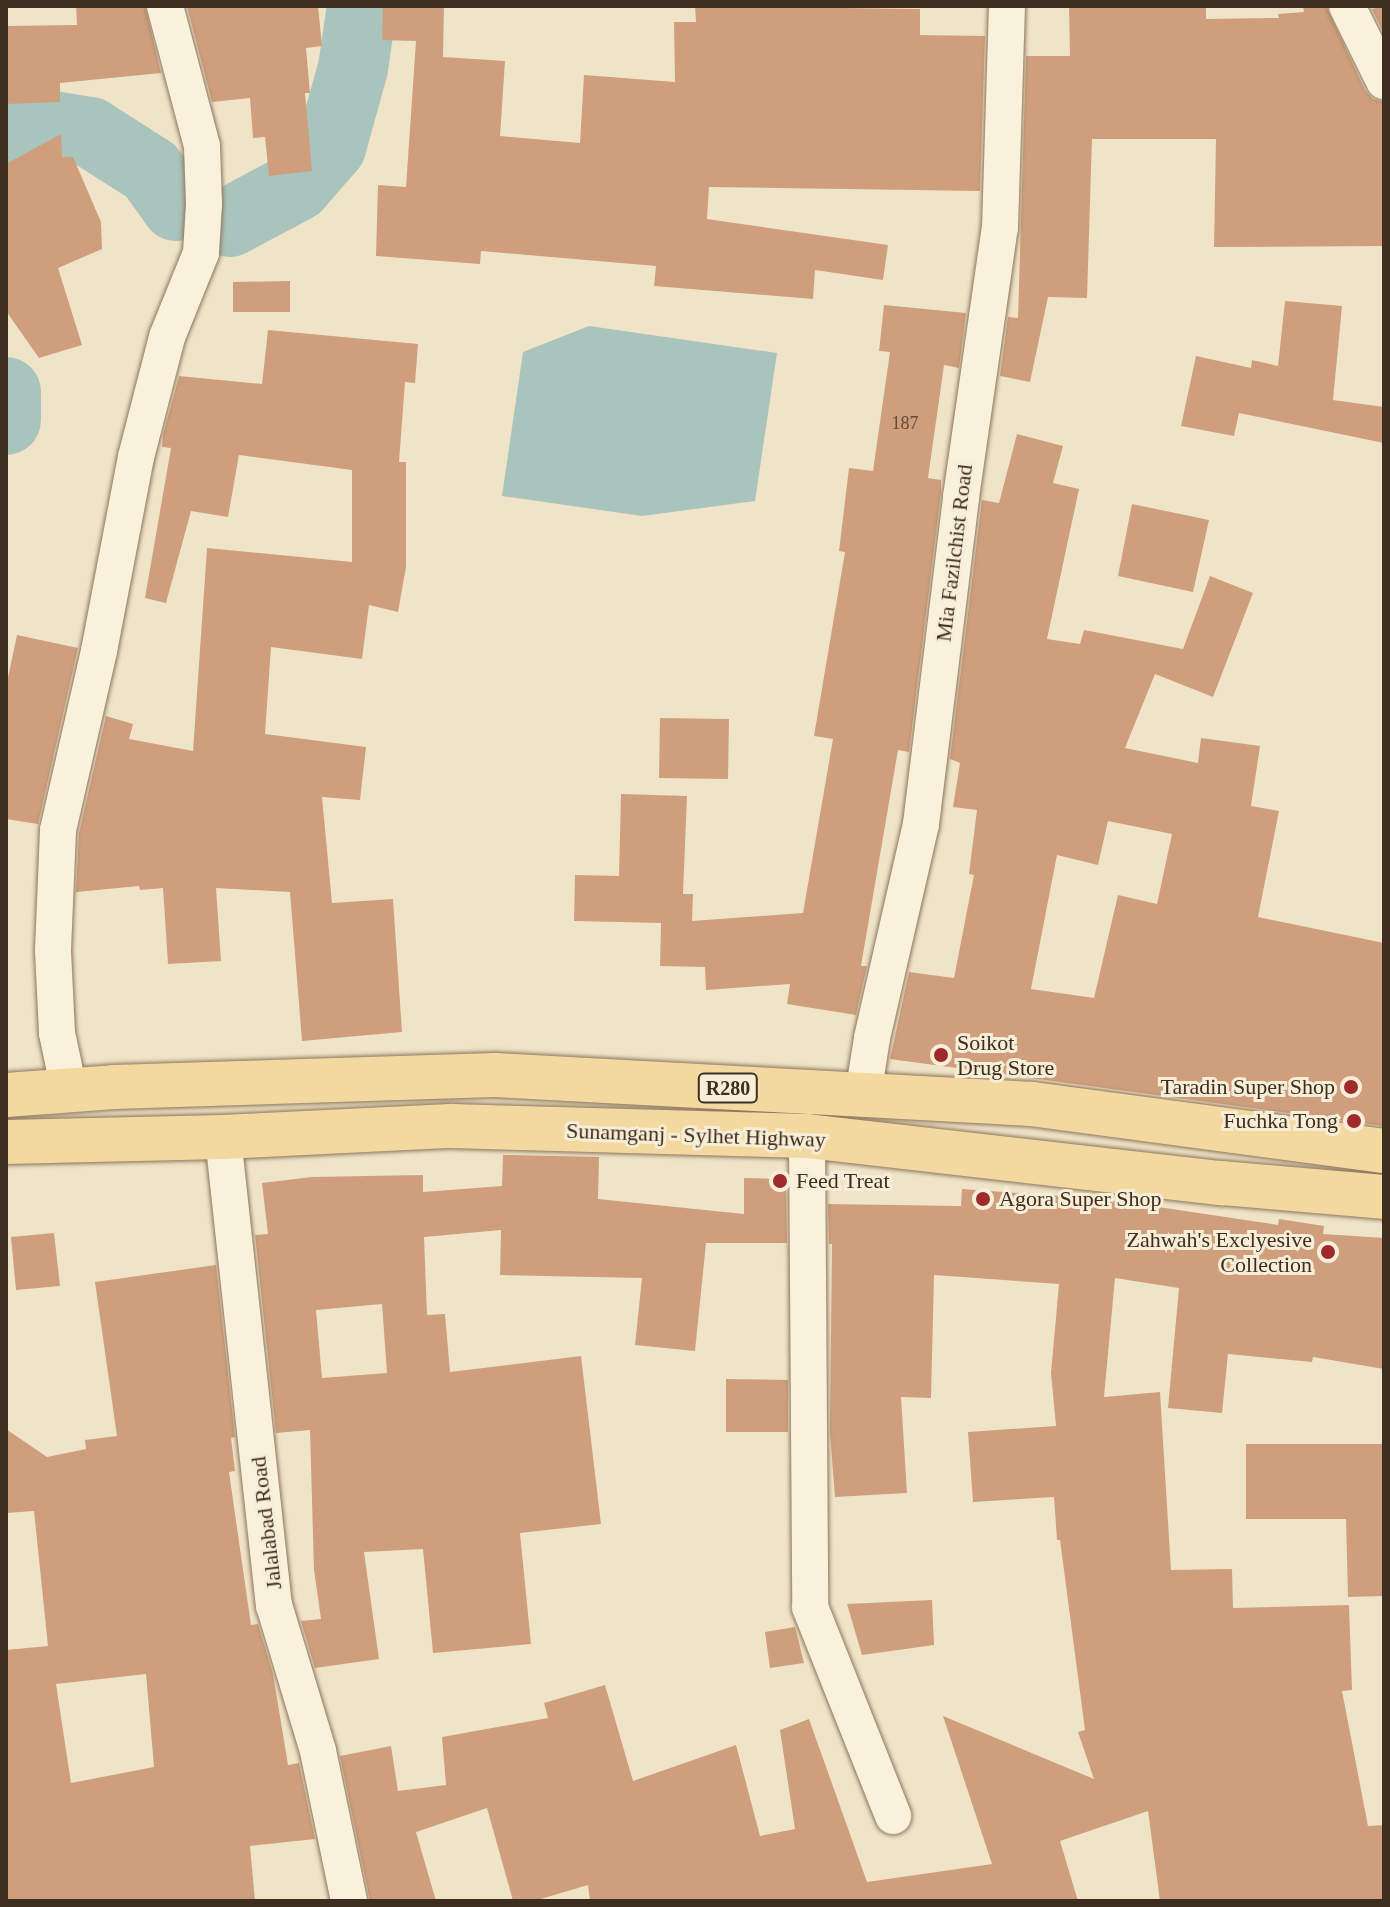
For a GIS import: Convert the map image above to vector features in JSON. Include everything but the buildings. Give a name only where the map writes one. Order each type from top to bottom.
[{"type":"main road","name":"Sunamganj - Sylhet Highway","points":[[69,1090],[495,1075],[1032,1104],[1384,1151]]},
{"type":"main road","name":"R280","points":[[6,1095],[69,1090]]},
{"type":"main road","name":"Sunamganj - Sylhet Highway","points":[[6,1142],[223,1137],[451,1126],[807,1136],[1222,1183],[1384,1197]]},
{"type":"street","points":[[69,1090],[57,1033],[53,950],[58,830],[99,651],[136,457],[167,337],[201,253],[204,204],[202,146],[165,6]]},
{"type":"street","name":"Mia Fazilchist Road","points":[[863,1095],[872,1038],[921,824],[961,497],[1000,228],[1007,6]]},
{"type":"street","points":[[1347,6],[1384,81]]},
{"type":"street","points":[[807,1136],[810,1607],[893,1816]]},
{"type":"street","name":"Jalalabad Road","points":[[223,1137],[274,1605],[318,1751],[349,1901]]},
{"type":"water","points":[[589,326],[777,353],[755,501],[642,516],[502,496],[523,352]]},
{"type":"waterway","points":[[230,222],[297,186],[331,147],[353,68],[362,6]]},
{"type":"waterway","points":[[6,131],[28,122],[90,132],[151,171],[176,206]]},
{"type":"waterway","points":[[6,392],[6,420]]},
{"type":"place","name":"Soikot Drug Store","points":[[941,1055]]},
{"type":"place","name":"Taradin Super Shop","points":[[1351,1087]]},
{"type":"place","name":"Fuchka Tong","points":[[1354,1121]]},
{"type":"place","name":"Feed Treat","points":[[780,1181]]},
{"type":"place","name":"Agora Super Shop","points":[[983,1199]]},
{"type":"place","name":"Zahwah's Exclyesive Collection","points":[[1328,1252]]}]
